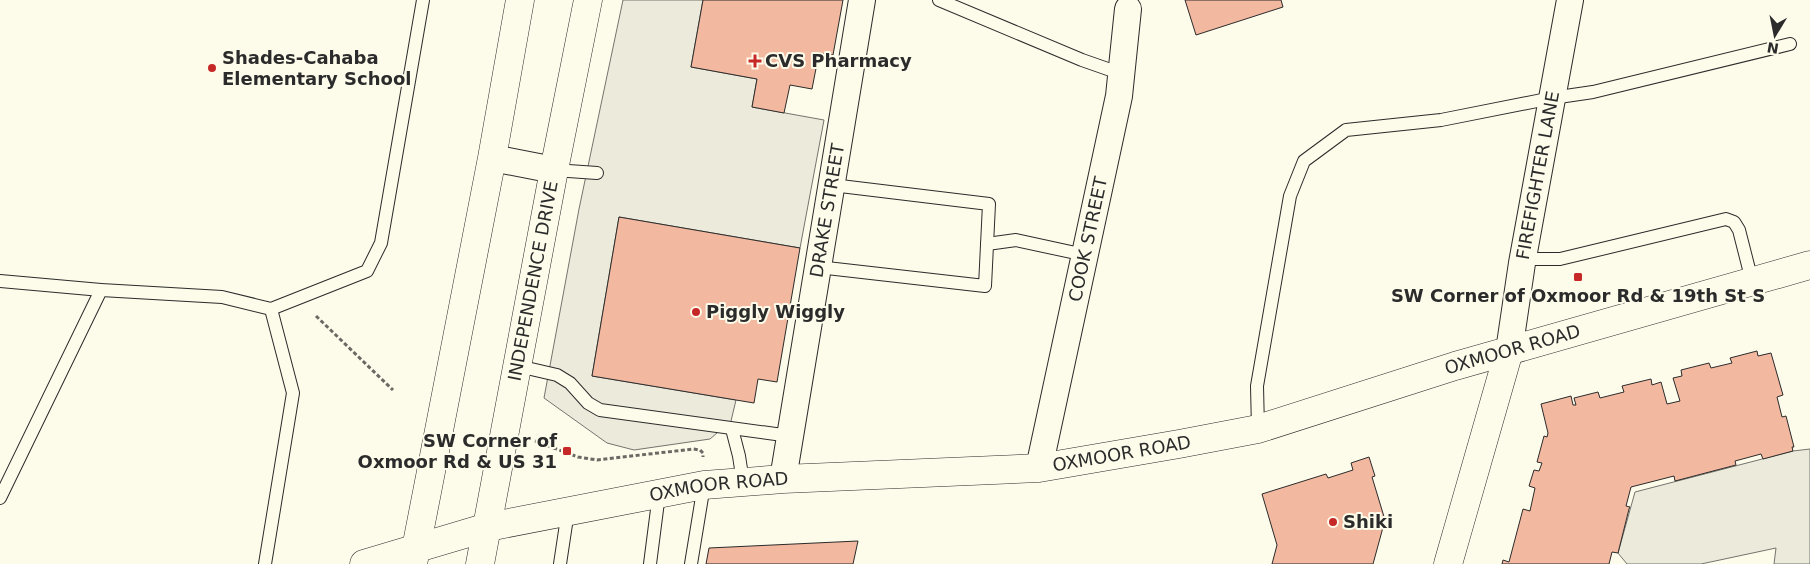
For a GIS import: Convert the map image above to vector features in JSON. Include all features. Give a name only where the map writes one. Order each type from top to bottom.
[{"type":"main road","points":[[414,556],[492,158],[520,0]]},
{"type":"main road","name":"INDEPENDENCE DRIVE","points":[[480,564],[588,0]]},
{"type":"main road","name":"OXMOOR ROAD","points":[[364,564],[414,556],[488,527],[659,494],[704,473],[743,482],[1039,468],[1258,429],[1446,369],[1810,265]]},
{"type":"main road","points":[[1448,564],[1509,351]]},
{"type":"street","name":"DRAKE STREET","points":[[783,479],[862,0]]},
{"type":"street","name":"FIREFIGHTER LANE","points":[[1509,351],[1522,259],[1570,0]]},
{"type":"street","name":"COOK STREET","points":[[1039,468],[1119,96],[1128,9]]},
{"type":"street","points":[[492,158],[554,170]]},
{"type":"lane","points":[[0,281],[101,290],[222,297],[271,310],[367,271],[381,244],[423,0]]},
{"type":"lane","points":[[940,0],[1082,60],[1122,74]]},
{"type":"lane","points":[[1258,429],[1257,386],[1290,196],[1304,161],[1346,130],[1442,120],[1552,98],[1593,92],[1790,44]]},
{"type":"lane","points":[[554,170],[597,173]]},
{"type":"lane","points":[[818,267],[985,286],[989,204],[832,185]]},
{"type":"lane","points":[[1522,259],[1560,259],[1726,219],[1734,222],[1740,230],[1752,281]]},
{"type":"lane","points":[[987,244],[1016,240],[1085,255]]},
{"type":"lane","points":[[0,498],[101,290]]},
{"type":"lane","points":[[265,564],[293,393],[271,310]]},
{"type":"lane","points":[[518,366],[557,375],[570,383],[588,402],[600,410],[790,436]]},
{"type":"lane","points":[[732,429],[740,456],[743,482]]},
{"type":"lane","points":[[691,564],[704,473]]},
{"type":"lane","points":[[650,564],[659,494]]},
{"type":"lane","points":[[563,564],[568,512]]},
{"type":"path","points":[[316,316],[393,390]]},
{"type":"path","points":[[535,441],[578,457],[597,460],[693,449],[700,450],[703,453],[704,473]]},
{"type":"shaded area","points":[[623,0],[703,0],[691,67],[757,79],[752,107],[824,120],[800,248],[619,217],[592,376],[736,400],[731,421],[710,439],[634,450],[607,443],[544,398],[579,209]]},
{"type":"shaded area","points":[[1810,449],[1810,564],[1774,564],[1776,548],[1701,564],[1627,564],[1618,553],[1635,492],[1793,451]]},
{"type":"building","name":"CVS Pharmacy","points":[[703,0],[843,0],[833,55],[819,53],[812,89],[790,85],[784,113],[752,107],[757,79],[691,67]]},
{"type":"building","points":[[1185,0],[1281,0],[1283,7],[1196,35]]},
{"type":"building","name":"Piggly Wiggly","points":[[619,217],[800,248],[777,382],[758,379],[754,403],[592,376]]},
{"type":"building","points":[[1757,351],[1758,356],[1771,353],[1783,395],[1777,397],[1782,417],[1786,416],[1794,447],[1792,447],[1793,451],[1763,459],[1761,454],[1735,461],[1736,465],[1675,481],[1674,476],[1631,487],[1626,506],[1630,507],[1618,553],[1612,552],[1609,564],[1502,564],[1503,560],[1509,562],[1523,509],[1530,511],[1535,488],[1529,486],[1534,470],[1539,471],[1542,463],[1537,462],[1544,436],[1547,437],[1548,433],[1541,404],[1571,396],[1573,405],[1576,405],[1574,398],[1598,392],[1600,398],[1624,392],[1622,386],[1651,379],[1652,385],[1661,382],[1667,404],[1680,401],[1673,378],[1682,376],[1681,370],[1709,363],[1711,368],[1732,363],[1730,358]]},
{"type":"building","points":[[1369,457],[1375,476],[1372,477],[1385,520],[1373,564],[1272,564],[1277,545],[1262,494],[1326,474],[1328,478],[1353,470],[1351,463]]},
{"type":"building","points":[[858,541],[853,564],[706,564],[709,548]]},
{"type":"place","name":"CVS Pharmacy","points":[[755,61]]},
{"type":"place","name":"Shades-Cahaba Elementary School","points":[[212,68]]},
{"type":"place","name":"SW Corner of Oxmoor Rd & 19th St S","points":[[1578,277]]},
{"type":"place","name":"Piggly Wiggly","points":[[696,312]]},
{"type":"place","name":"SW Corner of Oxmoor Rd & US 31","points":[[567,451]]},
{"type":"place","name":"Shiki","points":[[1333,522]]}]
